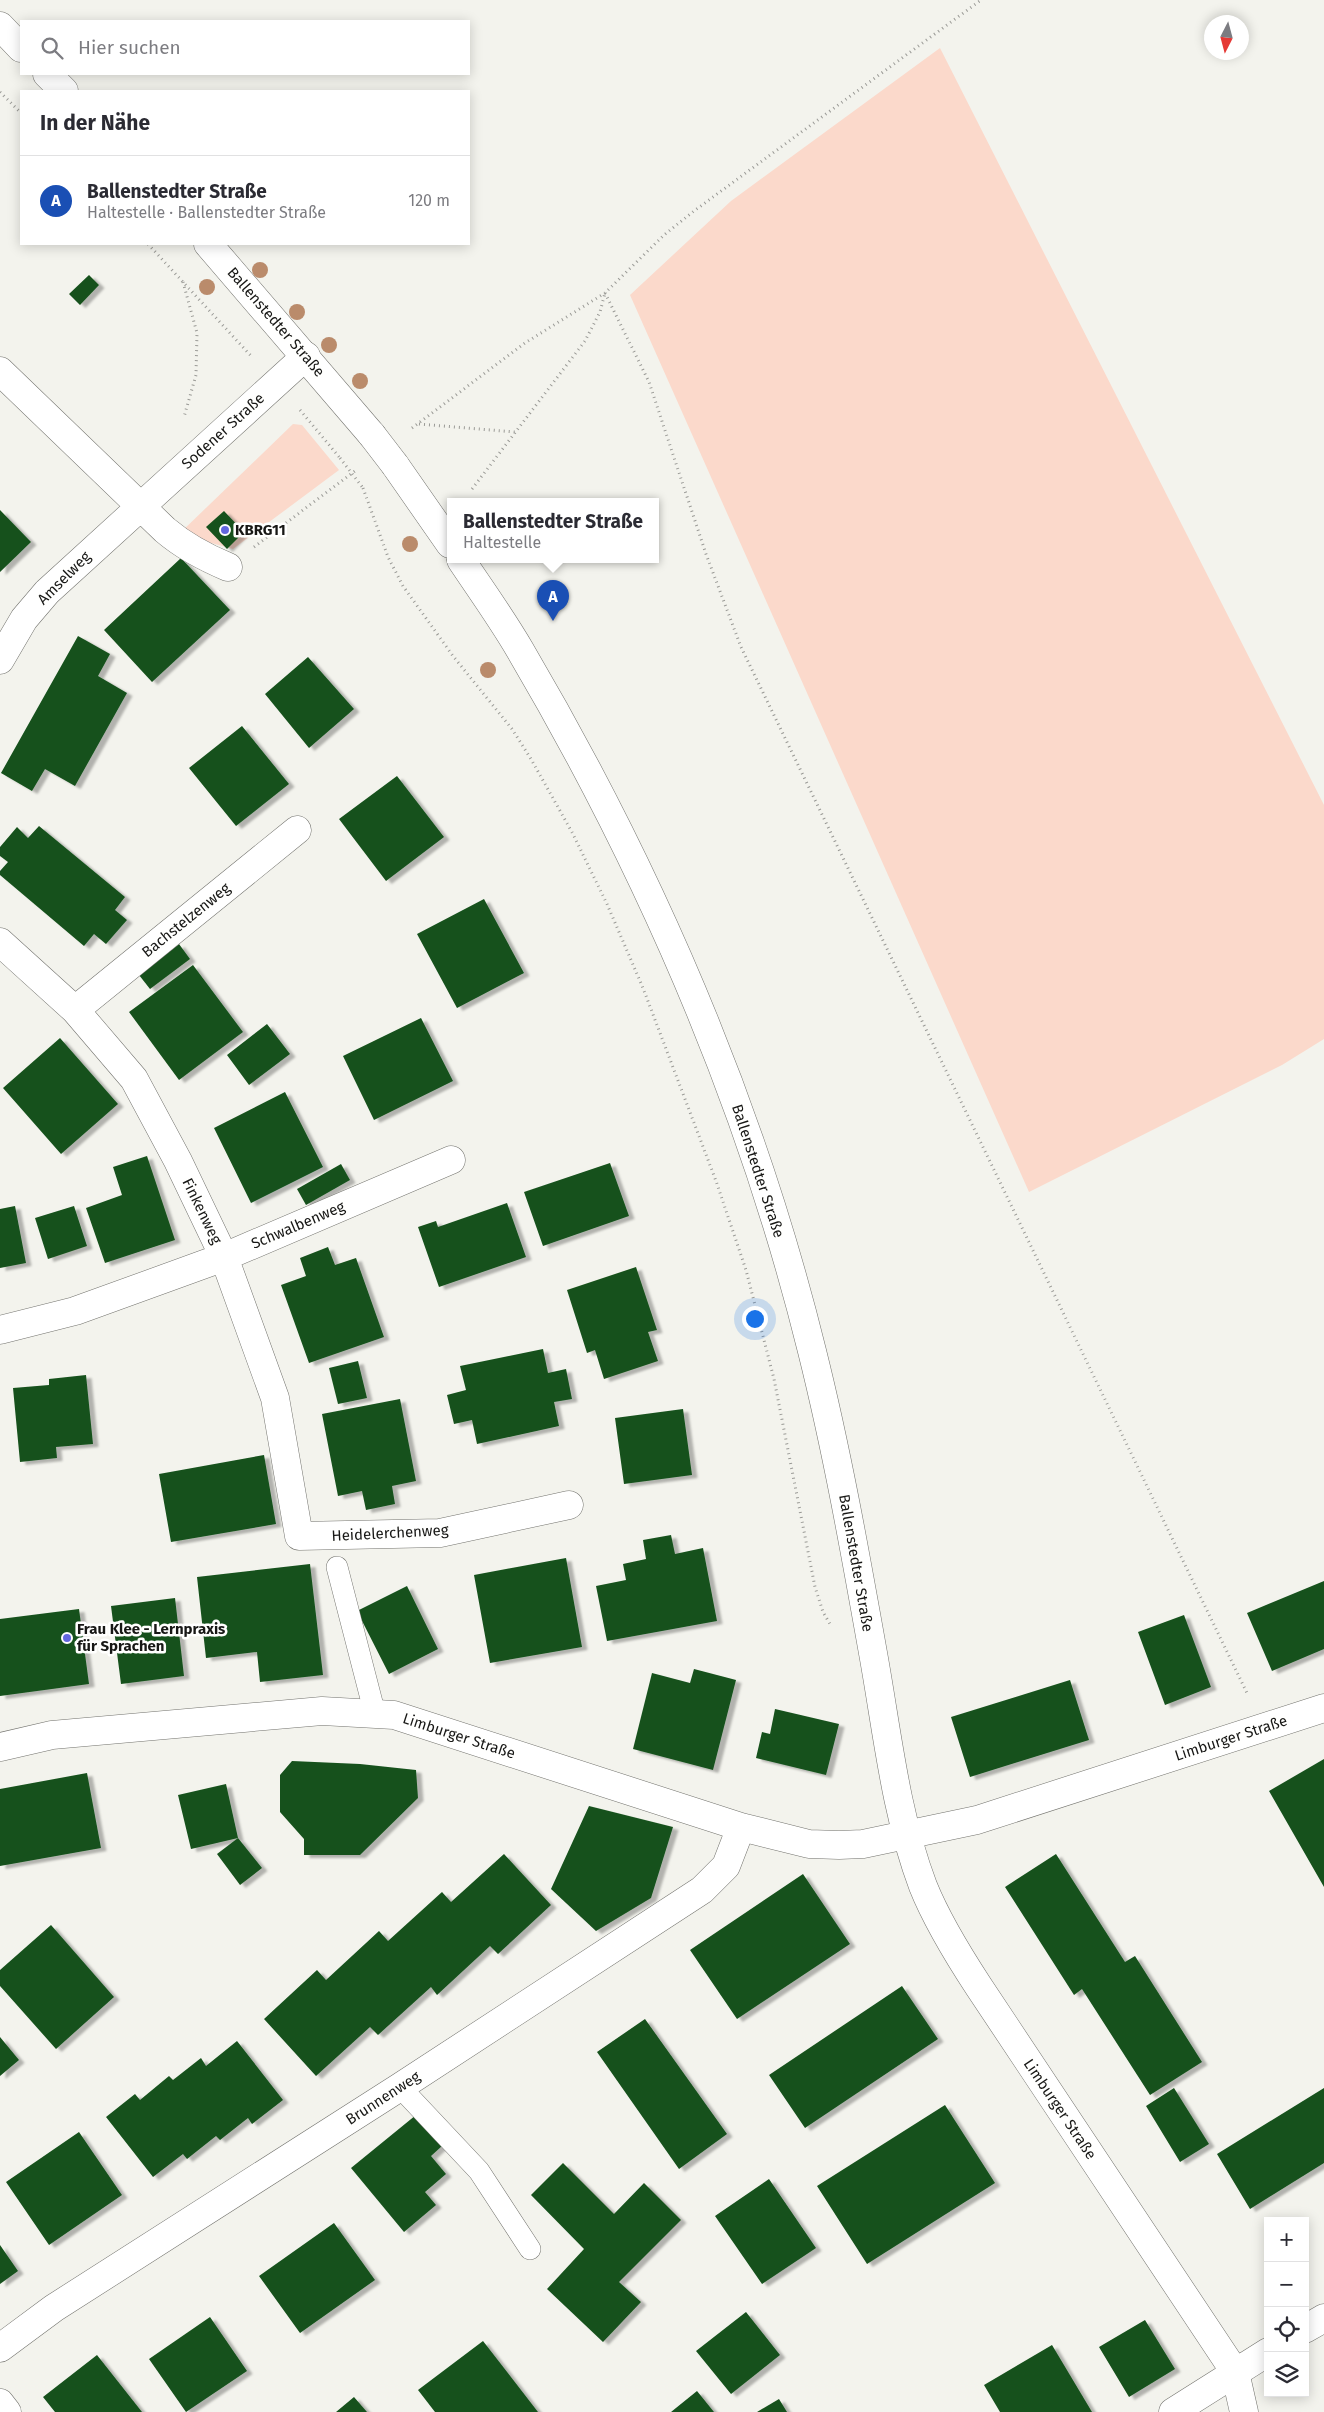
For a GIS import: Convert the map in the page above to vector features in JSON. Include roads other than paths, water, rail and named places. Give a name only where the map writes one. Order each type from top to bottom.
[{"type":"street","points":[[0,26],[20,47]]},
{"type":"street","points":[[48,75],[63,90]]},
{"type":"street","name":"Ballenstedter Straße","points":[[209,245],[372,435],[447,540]]},
{"type":"street","name":"Sodener Straße","points":[[140,506],[306,356]]},
{"type":"street","points":[[0,371],[183,545],[202,556],[228,567]]},
{"type":"street","name":"Amselweg","points":[[0,660],[24,619],[47,592],[140,506]]},
{"type":"street","name":"Ballenstedter Straße","points":[[463,563],[519,648],[579,755],[644,882],[690,982],[762,1177],[790,1266],[827,1415],[846,1504],[908,1836]]},
{"type":"street","name":"Bachstelzenweg","points":[[75,1010],[297,830]]},
{"type":"street","name":"Finkenweg","points":[[0,942],[75,1010],[134,1079],[178,1161],[224,1257],[275,1398],[299,1536]]},
{"type":"street","name":"Schwalbenweg","points":[[0,1330],[75,1311],[224,1257],[451,1160]]},
{"type":"street","name":"Heidelerchenweg","points":[[299,1536],[440,1533],[569,1505]]},
{"type":"street","name":"Limburger Straße","points":[[0,1747],[52,1735],[322,1711],[394,1716],[741,1826],[809,1844],[863,1844],[977,1820],[1324,1708]]},
{"type":"street","name":"Brunnenweg","points":[[0,2348],[54,2308],[400,2088],[702,1890],[726,1866],[741,1826]]},
{"type":"street","name":"Limburger Straße","points":[[908,1836],[925,1891],[960,1957],[1235,2372]]},
{"type":"street","points":[[1309,2327],[1324,2318]]},
{"type":"street","points":[[1173,2412],[1264,2354]]},
{"type":"street","points":[[1235,2372],[1244,2412]]},
{"type":"street","points":[[0,2403],[7,2412]]},
{"type":"lane","points":[[337,1567],[375,1714]]},
{"type":"lane","points":[[400,2088],[479,2171],[530,2249]]},
{"type":"place","name":"KBRG11","points":[[225,530]]},
{"type":"place","name":"Ballenstedter Straße","points":[[553,621]]},
{"type":"place","name":"Frau Klee - Lernpraxis für Sprachen","points":[[67,1638]]}]
